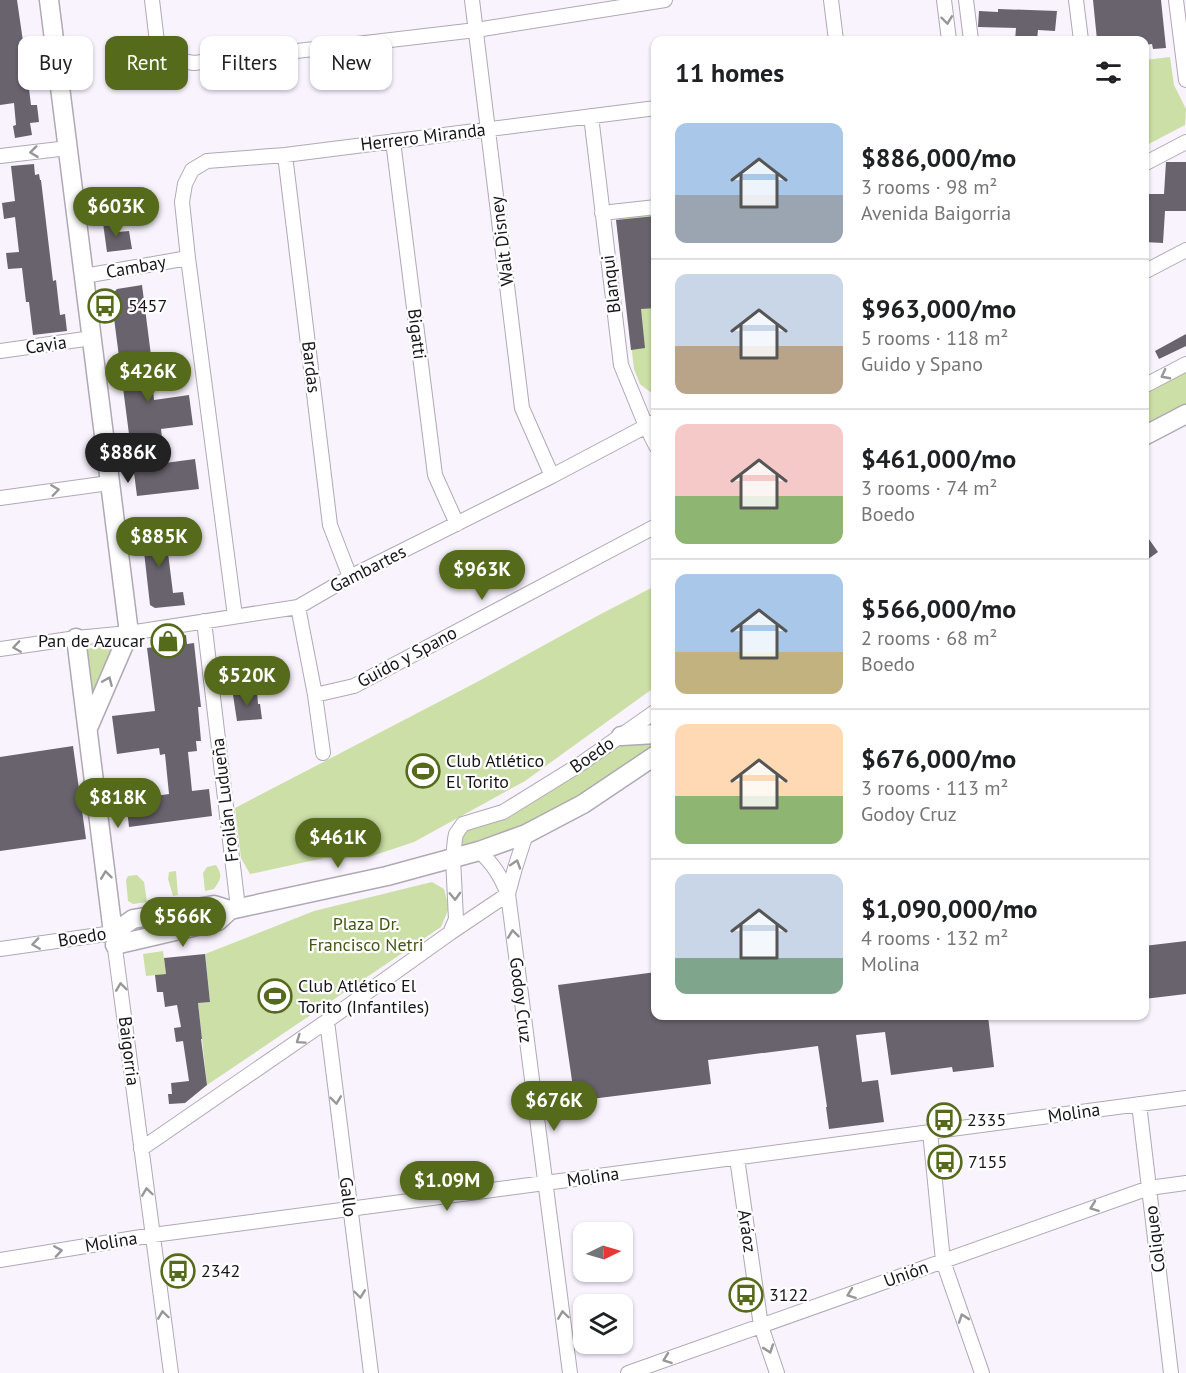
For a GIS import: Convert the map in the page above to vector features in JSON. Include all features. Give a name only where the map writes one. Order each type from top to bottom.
[{"type":"main road","points":[[49,0],[129,633],[87,729]]},
{"type":"main road","points":[[1149,433],[1186,414]]},
{"type":"main road","name":"Baigorria","points":[[76,638],[114,939]]},
{"type":"main road","points":[[621,736],[651,734]]},
{"type":"main road","name":"Boedo","points":[[114,939],[218,921],[234,909],[387,876],[479,851],[526,834],[583,804],[651,758]]},
{"type":"street","points":[[152,0],[158,42],[169,59],[194,63],[476,30],[665,0]]},
{"type":"street","name":"Walt Disney","points":[[472,0],[522,408],[552,476]]},
{"type":"street","points":[[831,0],[836,36]]},
{"type":"street","points":[[944,0],[949,36]]},
{"type":"street","points":[[966,0],[970,36]]},
{"type":"street","points":[[1076,0],[1080,36]]},
{"type":"street","points":[[1180,6],[1186,80]]},
{"type":"street","name":"Herrero Miranda","points":[[188,258],[182,202],[185,184],[192,170],[207,161],[285,154],[651,109]]},
{"type":"street","name":"Blanqui","points":[[591,116],[621,365],[651,424]]},
{"type":"street","name":"Bigatti","points":[[393,141],[435,476],[457,524]]},
{"type":"street","points":[[1149,161],[1186,142]]},
{"type":"street","points":[[0,156],[68,147]]},
{"type":"street","name":"Bardas","points":[[285,154],[330,525],[350,577]]},
{"type":"street","points":[[602,213],[651,208]]},
{"type":"street","points":[[1149,269],[1186,250]]},
{"type":"street","points":[[188,258],[235,616]]},
{"type":"street","name":"Cambay","points":[[84,276],[188,258]]},
{"type":"street","name":"Cavia","points":[[0,351],[92,339]]},
{"type":"street","points":[[1149,383],[1186,364]]},
{"type":"street","name":"Gambartes","points":[[0,650],[298,607],[350,577],[651,424]]},
{"type":"street","points":[[0,498],[110,483]]},
{"type":"street","name":"Guido y Spano","points":[[315,695],[354,686],[651,529]]},
{"type":"street","points":[[298,607],[315,695],[323,753]]},
{"type":"street","name":"Froilán Ludueña","points":[[204,621],[234,909]]},
{"type":"street","name":"Boedo","points":[[450,933],[456,919],[453,858],[456,834],[463,824],[503,812],[579,765],[651,715]]},
{"type":"street","points":[[141,1149],[508,894],[526,834]]},
{"type":"street","name":"Godoy Cruz","points":[[479,851],[492,863],[508,894],[570,1373]]},
{"type":"street","name":"Boedo","points":[[0,949],[114,939]]},
{"type":"street","name":"Baigorria","points":[[114,939],[171,1373]]},
{"type":"street","name":"Gallo","points":[[327,1021],[371,1373]]},
{"type":"street","name":"Molina","points":[[0,1260],[153,1235],[1186,1098]]},
{"type":"street","name":"Coliqueo","points":[[1139,1104],[1171,1373]]},
{"type":"street","points":[[930,1132],[943,1261],[982,1373]]},
{"type":"street","name":"Aráoz","points":[[737,1158],[761,1326],[777,1373]]},
{"type":"street","name":"Unión","points":[[628,1373],[1149,1188],[1186,1183]]},
{"type":"green space","points":[[1170,57],[1174,85],[1186,109],[1185,125],[1149,144],[1149,60]]},
{"type":"green space","points":[[651,213],[651,392],[640,384],[634,369],[616,217]]},
{"type":"green space","points":[[1186,364],[1186,414],[1149,434],[1149,384]]},
{"type":"green space","points":[[651,588],[651,690],[525,781],[414,842],[369,857],[324,858],[250,874],[241,858],[235,808],[477,682]]},
{"type":"green space","points":[[114,646],[88,707],[82,649]]},
{"type":"green space","points":[[651,713],[651,758],[583,804],[453,858],[456,834]]},
{"type":"green space","points":[[216,865],[220,872],[220,879],[214,889],[205,891],[203,873],[207,867]]},
{"type":"green space","points":[[176,871],[178,895],[173,896],[168,879],[169,872]]},
{"type":"green space","points":[[137,875],[144,882],[147,902],[133,904],[128,901],[126,880],[128,876]]},
{"type":"green space","name":"Club Atlético El Torito (Infantiles)","points":[[432,882],[444,889],[449,908],[441,927],[207,1085],[198,1003],[210,1002],[205,954],[314,911]]},
{"type":"green space","points":[[163,951],[166,974],[146,976],[143,954]]},
{"type":"building","points":[[0,0],[17,0],[22,36],[18,36],[18,90],[29,90],[31,105],[37,105],[39,122],[30,123],[32,135],[15,138],[14,103],[0,105]]},
{"type":"building","points":[[1093,0],[1161,0],[1166,48],[1153,49],[1152,44],[1149,44],[1149,36],[1097,36]]},
{"type":"building","points":[[998,9],[1057,11],[1055,31],[1038,30],[1037,36],[1015,36],[1016,28],[978,27],[979,11],[998,12]]},
{"type":"building","points":[[1166,162],[1186,162],[1186,211],[1165,211],[1163,243],[1149,242],[1149,194],[1164,194]]},
{"type":"building","points":[[34,164],[35,175],[39,174],[41,180],[53,281],[56,280],[60,315],[65,314],[67,331],[33,335],[22,268],[8,269],[6,253],[19,252],[15,217],[4,219],[2,203],[15,201],[11,166]]},
{"type":"building","points":[[651,216],[651,308],[641,309],[645,348],[631,350],[616,220]]},
{"type":"building","points":[[117,221],[118,232],[129,231],[132,249],[107,252],[103,223]]},
{"type":"building","points":[[142,285],[153,371],[151,371],[154,400],[189,395],[193,425],[161,429],[165,463],[195,459],[199,489],[137,496],[111,295],[117,289]]},
{"type":"building","points":[[1186,334],[1186,346],[1159,359],[1155,351]]},
{"type":"building","points":[[161,522],[162,530],[165,529],[173,593],[183,592],[185,605],[155,608],[150,605],[141,525]]},
{"type":"building","points":[[1149,539],[1158,552],[1149,558]]},
{"type":"building","points":[[186,635],[187,644],[194,643],[201,707],[198,707],[201,741],[196,741],[197,751],[188,752],[192,791],[209,789],[212,816],[129,827],[126,800],[169,794],[165,754],[160,755],[159,748],[117,754],[112,716],[155,711],[147,648],[154,647],[153,638]]},
{"type":"building","points":[[257,692],[262,719],[237,721],[233,695]]},
{"type":"building","points":[[73,746],[86,839],[0,851],[0,757]]},
{"type":"building","points":[[1186,941],[1186,994],[1149,998],[1149,945]]},
{"type":"building","points":[[205,954],[210,1002],[198,1003],[207,1085],[185,1103],[169,1104],[168,1094],[172,1094],[171,1083],[189,1081],[183,1041],[176,1042],[174,1028],[181,1027],[177,1005],[165,1007],[163,992],[157,992],[155,975],[166,974],[164,958]]},
{"type":"building","points":[[651,973],[651,1020],[988,1020],[994,1067],[953,1072],[952,1067],[891,1075],[885,1032],[856,1035],[862,1082],[878,1080],[884,1122],[829,1129],[818,1046],[708,1060],[711,1084],[575,1101],[558,985]]},
{"type":"place","name":"5457","points":[[105,306]]},
{"type":"place","name":"Pan de Azucar","points":[[168,641]]},
{"type":"place","name":"Club Atlético El Torito","points":[[423,771]]},
{"type":"place","name":"Club Atlético El Torito (Infantiles)","points":[[275,996]]},
{"type":"place","name":"2335","points":[[944,1120]]},
{"type":"place","name":"7155","points":[[945,1162]]},
{"type":"place","name":"2342","points":[[178,1271]]},
{"type":"place","name":"3122","points":[[746,1295]]},
{"type":"park label","name":"Plaza Dr. Francisco Netri","points":[[366,934]]}]
